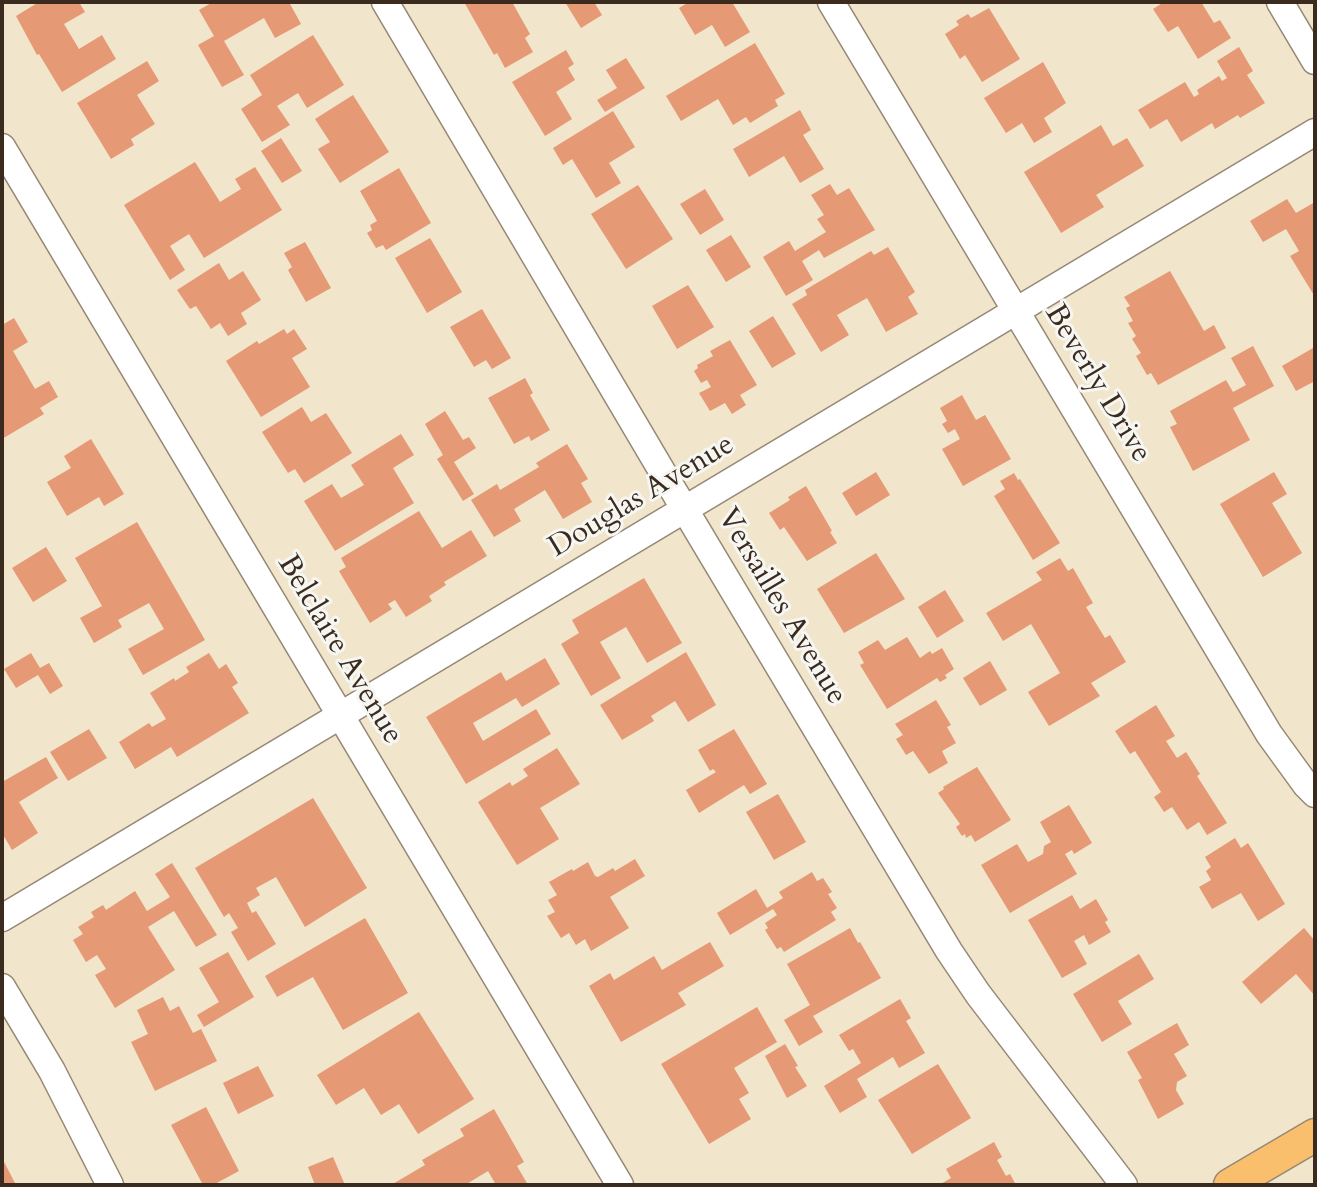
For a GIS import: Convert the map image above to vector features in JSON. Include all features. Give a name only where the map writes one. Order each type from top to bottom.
[{"type":"main road","points":[[1230,1185],[1315,1135]]},
{"type":"street","name":"Versailles Avenue","points":[[385,2],[949,951],[978,994],[1124,1185]]},
{"type":"street","name":"Beverly Drive","points":[[831,2],[1269,734],[1315,794]]},
{"type":"street","points":[[1280,2],[1315,61]]},
{"type":"street","name":"Douglas Avenue","points":[[2,918],[1315,132]]},
{"type":"street","name":"Belclaire Avenue","points":[[2,147],[620,1185]]},
{"type":"street","points":[[2,987],[52,1071],[110,1185]]},
{"type":"building","points":[[39,2],[79,2],[85,12],[64,24],[79,49],[102,35],[116,59],[62,92],[16,16]]},
{"type":"building","points":[[213,2],[289,2],[301,24],[275,38],[264,18],[224,41],[244,75],[222,87],[198,45],[214,36],[199,10]]},
{"type":"building","points":[[464,2],[512,2],[530,34],[525,38],[533,52],[505,68],[497,53],[494,55]]},
{"type":"building","points":[[565,2],[594,2],[602,15],[581,28]]},
{"type":"building","points":[[689,2],[732,2],[750,32],[725,47],[712,25],[695,35],[679,8]]},
{"type":"building","points":[[1164,2],[1201,2],[1214,23],[1220,20],[1231,38],[1198,59],[1178,26],[1168,32],[1153,9]]},
{"type":"building","points":[[989,8],[1020,59],[982,82],[965,55],[960,59],[945,34],[959,25],[956,21],[968,14],[971,18]]},
{"type":"building","points":[[313,35],[344,85],[307,108],[298,93],[277,106],[290,125],[262,142],[241,109],[262,95],[250,75]]},
{"type":"building","points":[[755,43],[785,94],[775,100],[778,106],[750,123],[746,117],[733,125],[718,99],[681,121],[666,96]]},
{"type":"building","points":[[1239,47],[1253,71],[1247,75],[1265,103],[1215,129],[1212,123],[1181,142],[1167,119],[1150,129],[1138,110],[1185,82],[1194,97],[1199,94],[1197,90],[1219,76],[1222,81],[1227,78],[1217,61]]},
{"type":"building","points":[[566,50],[574,64],[568,68],[575,80],[556,92],[572,119],[545,136],[512,82]]},
{"type":"building","points":[[626,58],[645,88],[605,112],[597,100],[617,88],[606,70]]},
{"type":"building","points":[[147,61],[159,81],[137,95],[155,124],[131,139],[134,145],[111,159],[77,103]]},
{"type":"building","points":[[1043,62],[1066,103],[1044,118],[1052,132],[1034,143],[1022,123],[1006,133],[984,98]]},
{"type":"building","points":[[353,95],[389,152],[340,183],[318,149],[330,142],[315,119]]},
{"type":"building","points":[[800,110],[811,130],[803,135],[824,169],[800,183],[784,156],[749,177],[733,149]]},
{"type":"building","points":[[613,111],[635,147],[609,163],[621,183],[596,198],[572,159],[563,165],[553,148]]},
{"type":"building","points":[[1101,125],[1113,146],[1127,138],[1144,166],[1096,195],[1104,207],[1061,233],[1024,172]]},
{"type":"building","points":[[281,138],[302,171],[282,183],[261,151]]},
{"type":"building","points":[[195,162],[220,202],[241,189],[235,179],[255,167],[282,210],[204,258],[189,234],[170,246],[185,270],[170,280],[124,205]]},
{"type":"building","points":[[399,168],[431,223],[386,250],[383,245],[376,248],[367,233],[372,230],[370,225],[377,221],[360,191]]},
{"type":"building","points":[[830,184],[837,195],[849,188],[875,230],[824,258],[819,250],[802,261],[813,280],[786,296],[763,257],[789,241],[795,251],[826,232],[817,219],[824,215],[811,195]]},
{"type":"building","points":[[638,185],[673,239],[626,269],[591,214]]},
{"type":"building","points":[[705,189],[724,220],[700,235],[680,204]]},
{"type":"building","points":[[1287,199],[1296,213],[1315,202],[1315,297],[1290,256],[1299,251],[1286,229],[1263,242],[1250,221]]},
{"type":"building","points":[[731,235],[751,267],[726,282],[706,250]]},
{"type":"building","points":[[430,238],[462,292],[427,313],[395,258]]},
{"type":"building","points":[[305,242],[331,288],[306,302],[288,270],[292,267],[284,253]]},
{"type":"building","points":[[888,247],[915,292],[908,297],[918,314],[886,332],[867,298],[837,315],[849,335],[821,352],[792,304],[807,295],[805,290],[871,251],[874,255]]},
{"type":"building","points":[[219,263],[229,280],[243,271],[261,300],[241,313],[247,324],[228,336],[220,323],[211,329],[196,306],[190,309],[177,290]]},
{"type":"building","points":[[1170,271],[1204,331],[1214,325],[1226,348],[1158,385],[1151,373],[1147,375],[1136,356],[1141,353],[1132,339],[1136,336],[1128,323],[1133,321],[1126,308],[1130,306],[1124,297]]},
{"type":"building","points":[[688,285],[714,327],[677,349],[652,306]]},
{"type":"building","points":[[482,309],[511,358],[492,369],[486,360],[474,367],[450,327]]},
{"type":"building","points":[[773,316],[796,354],[772,368],[749,331]]},
{"type":"building","points":[[14,318],[28,342],[13,351],[35,389],[49,381],[58,397],[40,408],[44,414],[2,439],[2,325]]},
{"type":"building","points":[[284,329],[287,334],[294,329],[307,349],[292,358],[310,387],[261,417],[226,361],[257,341],[259,344]]},
{"type":"building","points":[[730,340],[757,385],[740,395],[746,405],[732,414],[725,403],[710,411],[699,393],[711,387],[707,380],[701,383],[694,371],[697,365],[713,356],[710,351]]},
{"type":"building","points":[[1253,346],[1274,386],[1233,408],[1250,440],[1193,471],[1170,427],[1177,424],[1170,411],[1226,380],[1233,392],[1246,385],[1231,358]]},
{"type":"building","points":[[1313,348],[1315,381],[1296,391],[1282,366]]},
{"type":"building","points":[[525,378],[533,393],[530,395],[550,430],[531,441],[529,436],[514,444],[488,398]]},
{"type":"building","points":[[962,395],[976,420],[985,415],[1011,459],[963,486],[942,449],[960,439],[955,429],[948,433],[942,424],[947,421],[940,408]]},
{"type":"building","points":[[302,407],[311,422],[326,413],[352,453],[304,483],[295,469],[288,473],[262,432]]},
{"type":"building","points":[[445,411],[463,440],[469,437],[476,448],[454,462],[474,494],[463,501],[437,459],[443,455],[425,424]]},
{"type":"building","points":[[401,434],[414,455],[393,468],[414,503],[335,551],[304,501],[332,484],[341,498],[364,485],[351,465]]},
{"type":"building","points":[[91,439],[124,494],[104,506],[99,497],[67,516],[47,482],[71,468],[64,456]]},
{"type":"building","points":[[567,444],[588,479],[581,483],[592,502],[563,519],[545,490],[514,509],[521,521],[494,537],[471,500],[497,484],[500,490],[539,467],[536,463]]},
{"type":"building","points":[[876,472],[890,495],[856,516],[842,493]]},
{"type":"building","points":[[1274,472],[1287,494],[1272,503],[1302,553],[1263,577],[1220,504]]},
{"type":"building","points":[[1014,473],[1060,543],[1033,560],[994,496],[1005,489],[1000,481]]},
{"type":"building","points":[[806,486],[837,543],[807,561],[784,527],[780,530],[769,513]]},
{"type":"building","points":[[419,511],[442,548],[471,530],[487,556],[444,582],[446,585],[429,596],[432,601],[406,617],[395,600],[388,604],[392,609],[370,623],[339,571],[346,567],[341,558]]},
{"type":"building","points":[[137,522],[205,640],[143,675],[128,649],[164,629],[149,603],[118,620],[122,627],[94,643],[80,618],[102,606],[75,558]]},
{"type":"building","points":[[46,547],[67,581],[33,602],[12,568]]},
{"type":"building","points":[[876,553],[905,599],[844,633],[817,589]]},
{"type":"building","points":[[1060,558],[1068,571],[1073,568],[1093,603],[1086,607],[1105,638],[1110,635],[1126,662],[1091,683],[1100,696],[1049,726],[1028,692],[1060,673],[1031,624],[1003,641],[986,613],[1042,580],[1036,572]]},
{"type":"building","points":[[644,578],[682,643],[647,663],[626,627],[600,642],[621,678],[591,696],[561,644],[579,633],[572,620]]},
{"type":"building","points":[[945,590],[964,621],[937,638],[918,607]]},
{"type":"building","points":[[907,637],[920,658],[942,648],[954,669],[945,675],[947,678],[940,682],[937,678],[887,709],[860,665],[864,663],[858,652],[878,640],[885,650]]},
{"type":"building","points":[[686,652],[716,705],[688,722],[675,701],[651,716],[654,721],[622,740],[600,705]]},
{"type":"building","points":[[31,653],[40,668],[49,663],[63,686],[50,694],[38,675],[16,688],[4,669]]},
{"type":"building","points":[[209,653],[219,669],[226,664],[238,683],[232,687],[249,713],[177,757],[171,747],[135,769],[119,742],[149,723],[152,727],[166,719],[150,693],[189,672],[186,667]]},
{"type":"building","points":[[545,658],[560,684],[522,707],[516,698],[473,723],[483,741],[536,709],[551,734],[466,784],[426,717],[501,672],[506,681]]},
{"type":"building","points":[[990,661],[1007,690],[980,706],[963,678]]},
{"type":"building","points":[[936,700],[951,725],[947,727],[956,743],[942,751],[948,763],[929,774],[913,751],[906,755],[896,739],[903,735],[895,724]]},
{"type":"building","points":[[1156,705],[1175,736],[1166,741],[1177,758],[1186,752],[1200,774],[1197,776],[1227,823],[1207,835],[1199,822],[1187,830],[1172,807],[1164,812],[1154,797],[1161,792],[1135,751],[1130,754],[1115,731]]},
{"type":"building","points":[[89,729],[107,758],[68,781],[50,752]]},
{"type":"building","points":[[734,729],[767,784],[750,794],[744,785],[699,813],[686,790],[716,772],[713,769],[710,771],[698,750]]},
{"type":"building","points":[[557,748],[580,784],[540,808],[559,839],[517,865],[478,802],[510,782],[512,786],[528,776],[523,769]]},
{"type":"building","points":[[46,757],[58,778],[19,802],[38,833],[12,850],[2,833],[2,782]]},
{"type":"building","points":[[977,767],[1011,820],[975,842],[971,835],[966,838],[965,834],[962,836],[956,827],[960,824],[938,793]]},
{"type":"building","points":[[778,794],[806,842],[774,860],[746,812]]},
{"type":"building","points":[[313,798],[367,888],[305,927],[276,877],[256,888],[260,895],[247,903],[252,913],[256,911],[276,944],[248,961],[231,932],[238,928],[229,913],[224,917],[195,868]]},
{"type":"building","points":[[1069,805],[1092,843],[1074,854],[1072,850],[1065,854],[1077,874],[1010,913],[981,865],[1017,844],[1028,862],[1043,854],[1044,846],[1051,842],[1040,822]]},
{"type":"building","points":[[1235,838],[1241,848],[1248,843],[1285,904],[1258,921],[1241,893],[1212,909],[1199,887],[1211,880],[1206,871],[1211,867],[1205,857]]},
{"type":"building","points":[[635,859],[645,876],[610,897],[629,928],[591,951],[585,939],[576,945],[569,933],[561,938],[547,916],[555,912],[548,900],[557,895],[549,882],[588,862],[598,877]]},
{"type":"building","points":[[172,863],[217,935],[196,947],[174,911],[148,927],[175,970],[115,1008],[95,975],[106,969],[97,955],[86,962],[73,940],[83,934],[78,927],[94,917],[91,912],[103,905],[106,910],[135,891],[147,911],[170,897],[155,874]]},
{"type":"building","points":[[812,872],[817,881],[823,878],[832,892],[828,894],[837,908],[831,912],[836,920],[784,952],[781,947],[777,949],[765,930],[768,928],[765,923],[777,915],[773,909],[730,935],[717,913],[756,889],[767,908],[783,898],[779,892]]},
{"type":"building","points":[[1072,895],[1080,909],[1096,899],[1111,932],[1089,945],[1084,935],[1074,941],[1087,964],[1062,978],[1028,920]]},
{"type":"building","points":[[365,918],[408,993],[343,1030],[313,977],[277,997],[265,976]]},
{"type":"building","points":[[850,928],[881,978],[813,1016],[823,1032],[799,1046],[784,1020],[810,1005],[787,964]]},
{"type":"building","points":[[1304,928],[1315,941],[1315,996],[1296,974],[1261,1004],[1242,982]]},
{"type":"building","points":[[710,942],[724,966],[678,993],[686,1005],[621,1042],[589,986],[610,973],[614,980],[654,956],[662,970]]},
{"type":"building","points":[[228,952],[254,997],[204,1027],[197,1015],[219,1002],[199,968]]},
{"type":"building","points":[[1139,954],[1154,979],[1118,1001],[1132,1024],[1102,1042],[1073,994]]},
{"type":"building","points":[[163,997],[170,1011],[179,1006],[193,1033],[201,1029],[217,1061],[155,1091],[131,1042],[148,1034],[137,1010]]},
{"type":"building","points":[[900,999],[911,1018],[906,1021],[925,1053],[899,1068],[893,1057],[857,1079],[867,1097],[840,1113],[824,1086],[861,1063],[839,1035]]},
{"type":"building","points":[[757,1007],[777,1042],[734,1068],[749,1093],[739,1099],[751,1119],[709,1144],[661,1064]]},
{"type":"building","points":[[419,1012],[474,1099],[418,1134],[399,1104],[381,1115],[364,1088],[336,1105],[317,1075]]},
{"type":"building","points":[[1177,1023],[1189,1045],[1174,1054],[1187,1076],[1177,1082],[1176,1090],[1184,1104],[1158,1119],[1138,1080],[1142,1078],[1127,1052]]},
{"type":"building","points":[[785,1044],[807,1086],[787,1098],[765,1056]]},
{"type":"building","points":[[938,1064],[971,1118],[912,1154],[878,1100]]},
{"type":"building","points":[[258,1066],[274,1096],[238,1114],[223,1083]]},
{"type":"building","points":[[206,1107],[239,1171],[213,1185],[203,1185],[171,1125]]},
{"type":"building","points":[[494,1109],[524,1162],[517,1166],[528,1185],[496,1185],[488,1171],[465,1185],[391,1185],[425,1165],[422,1160],[464,1136],[460,1129]]},
{"type":"building","points":[[994,1142],[1002,1157],[997,1160],[1006,1176],[1010,1174],[1016,1185],[939,1185],[951,1178],[946,1169]]},
{"type":"building","points":[[333,1157],[345,1185],[315,1185],[308,1167]]},
{"type":"building","points":[[2,1158],[16,1185],[2,1185]]}]
